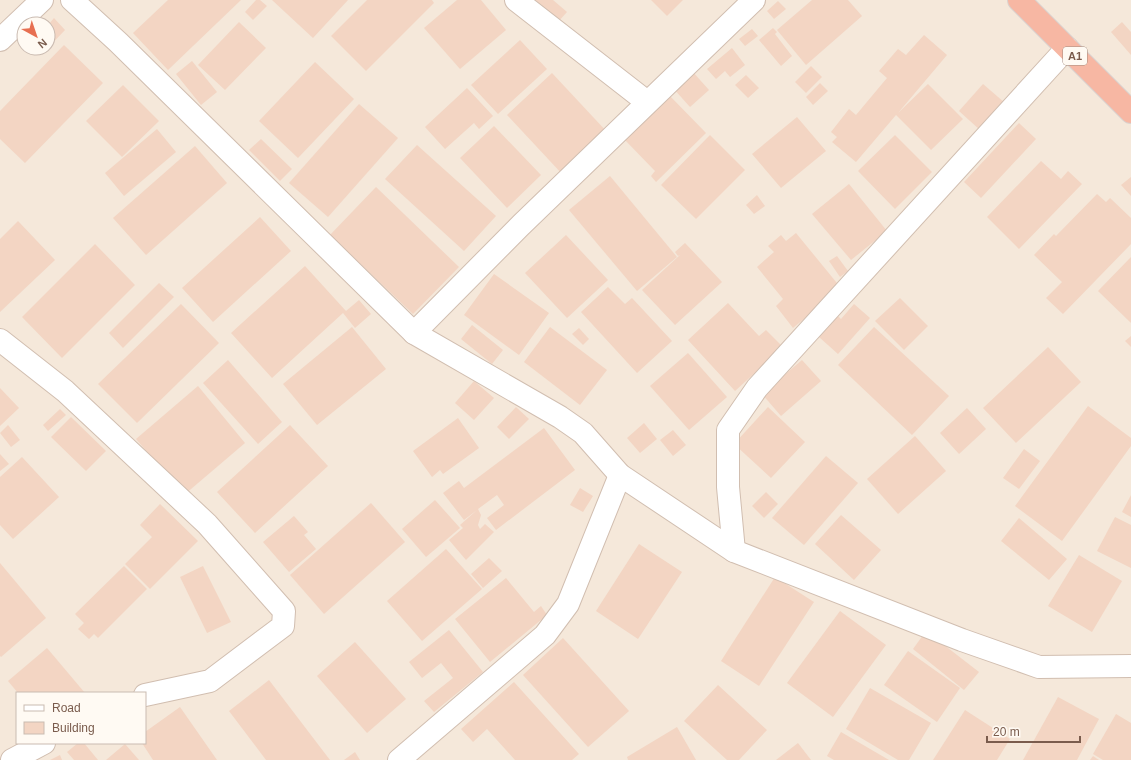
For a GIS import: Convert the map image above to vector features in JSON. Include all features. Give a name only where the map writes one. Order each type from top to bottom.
[{"type":"highway","name":"A1","points":[[1019,0],[1131,112]]},
{"type":"street","points":[[0,40],[42,0]]},
{"type":"street","points":[[72,0],[118,42],[414,333],[560,417],[583,433],[620,475],[734,551],[962,640],[1039,667],[1131,666]]},
{"type":"street","points":[[516,0],[648,102]]},
{"type":"street","points":[[414,333],[521,225],[754,0]]},
{"type":"street","points":[[734,551],[728,487],[728,430],[763,382],[1067,48]]},
{"type":"street","points":[[0,340],[65,391],[207,524],[284,611],[283,626],[210,682],[146,695]]},
{"type":"street","points":[[399,760],[545,635],[568,604],[620,475]]},
{"type":"street","points":[[12,760],[42,744]]},
{"type":"shaded area","points":[[0,0],[1131,0],[1131,760],[0,760]]},
{"type":"building","points":[[168,0],[241,0],[168,70],[133,33]]},
{"type":"building","points":[[256,0],[260,0],[267,6],[253,20],[245,12]]},
{"type":"building","points":[[272,0],[348,0],[313,38]]},
{"type":"building","points":[[367,0],[432,0],[434,3],[366,71],[331,36]]},
{"type":"building","points":[[457,0],[481,0],[506,30],[460,69],[424,28]]},
{"type":"building","points":[[533,0],[553,0],[567,12],[557,23]]},
{"type":"building","points":[[651,0],[683,0],[667,16]]},
{"type":"building","points":[[812,0],[848,0],[862,16],[806,65],[777,30]]},
{"type":"building","points":[[778,1],[786,9],[774,19],[767,11]]},
{"type":"building","points":[[56,20],[65,30],[56,40]]},
{"type":"building","points":[[239,22],[266,48],[225,90],[198,65]]},
{"type":"building","points":[[1122,22],[1131,32],[1131,55],[1111,32]]},
{"type":"building","points":[[773,28],[777,32],[775,34],[792,56],[781,66],[759,40]]},
{"type":"building","points":[[752,29],[758,36],[745,46],[739,39]]},
{"type":"building","points":[[924,35],[947,55],[898,113],[928,84],[963,119],[931,150],[896,115],[856,162],[832,142],[837,137],[831,132],[849,109],[856,115],[887,78],[879,71],[898,49],[906,55]]},
{"type":"building","points":[[520,40],[547,69],[498,114],[471,85]]},
{"type":"building","points":[[64,45],[103,83],[25,163],[0,139],[0,111],[53,56],[56,56],[56,53]]},
{"type":"building","points":[[732,48],[745,65],[730,77],[725,71],[716,79],[707,69]]},
{"type":"building","points":[[192,61],[217,92],[201,105],[176,74]]},
{"type":"building","points":[[315,62],[354,99],[298,158],[259,121]]},
{"type":"building","points":[[811,66],[822,77],[806,93],[795,82]]},
{"type":"building","points":[[692,71],[709,90],[690,107],[673,88]]},
{"type":"building","points":[[552,73],[608,133],[563,175],[507,115]]},
{"type":"building","points":[[746,75],[759,88],[748,98],[735,85]]},
{"type":"building","points":[[820,83],[828,91],[813,105],[806,97]]},
{"type":"building","points":[[983,84],[1005,103],[980,130],[959,111]]},
{"type":"building","points":[[123,85],[159,121],[122,157],[86,121]]},
{"type":"building","points":[[467,88],[493,116],[479,129],[474,123],[445,149],[425,127]]},
{"type":"building","points":[[669,95],[706,133],[656,182],[651,176],[655,171],[624,139]]},
{"type":"building","points":[[359,104],[398,138],[328,217],[289,183]]},
{"type":"building","points":[[797,117],[826,151],[781,188],[752,154]]},
{"type":"building","points":[[1019,123],[1036,139],[981,198],[964,182]]},
{"type":"building","points":[[494,126],[541,175],[507,208],[460,158]]},
{"type":"building","points":[[157,129],[176,152],[124,196],[105,173]]},
{"type":"building","points":[[710,135],[745,170],[696,219],[661,185]]},
{"type":"building","points":[[895,135],[932,172],[895,209],[858,171]]},
{"type":"building","points":[[261,139],[292,169],[280,181],[249,150]]},
{"type":"building","points":[[417,145],[496,216],[464,251],[385,179]]},
{"type":"building","points":[[195,146],[227,183],[146,255],[113,218]]},
{"type":"building","points":[[1041,161],[1061,179],[1068,171],[1082,184],[1019,249],[987,217]]},
{"type":"building","points":[[610,176],[677,257],[637,291],[569,210]]},
{"type":"building","points":[[1131,177],[1131,196],[1121,185]]},
{"type":"building","points":[[849,184],[887,231],[851,260],[812,214]]},
{"type":"building","points":[[376,187],[459,267],[413,314],[330,235]]},
{"type":"building","points":[[1097,194],[1106,202],[1110,198],[1131,218],[1131,244],[1063,314],[1046,298],[1062,282],[1034,255],[1054,234],[1056,236]]},
{"type":"building","points":[[757,195],[765,206],[754,214],[746,205]]},
{"type":"building","points":[[260,217],[291,251],[213,322],[182,288]]},
{"type":"building","points":[[18,221],[55,260],[0,312],[0,239]]},
{"type":"building","points":[[796,233],[841,288],[793,328],[776,306],[783,299],[757,267],[774,252],[768,246],[781,235],[786,241]]},
{"type":"building","points":[[566,235],[608,280],[567,318],[525,273]]},
{"type":"building","points":[[685,243],[722,282],[675,325],[642,290],[680,255],[678,256],[675,252]]},
{"type":"building","points":[[95,244],[135,285],[62,358],[22,317]]},
{"type":"building","points":[[837,256],[848,271],[840,277],[829,261]]},
{"type":"building","points":[[1131,257],[1131,323],[1098,291]]},
{"type":"building","points":[[305,266],[346,311],[359,300],[371,314],[355,328],[343,313],[272,378],[231,333]]},
{"type":"building","points":[[494,274],[549,313],[519,355],[464,315]]},
{"type":"building","points":[[159,283],[174,297],[123,348],[109,333]]},
{"type":"building","points":[[608,287],[625,304],[632,298],[672,341],[637,373],[581,312]]},
{"type":"building","points":[[900,298],[928,326],[904,350],[875,321]]},
{"type":"building","points":[[728,303],[759,336],[766,330],[783,347],[735,391],[688,340]]},
{"type":"building","points":[[181,304],[219,343],[137,423],[98,384]]},
{"type":"building","points":[[854,304],[870,318],[838,354],[819,337],[838,316],[841,319]]},
{"type":"building","points":[[472,325],[503,350],[492,364],[461,339]]},
{"type":"building","points":[[352,327],[386,369],[317,425],[283,384]]},
{"type":"building","points":[[550,327],[607,370],[580,405],[524,362]]},
{"type":"building","points":[[874,327],[949,396],[912,435],[838,365]]},
{"type":"building","points":[[579,328],[589,339],[583,345],[572,334]]},
{"type":"building","points":[[1131,336],[1131,347],[1125,341]]},
{"type":"building","points":[[1048,347],[1081,382],[1016,443],[983,408]]},
{"type":"building","points":[[688,353],[727,397],[689,430],[650,386]]},
{"type":"building","points":[[228,360],[282,422],[258,444],[203,383]]},
{"type":"building","points":[[802,360],[821,381],[781,416],[762,394]]},
{"type":"building","points":[[474,381],[494,398],[474,420],[455,403]]},
{"type":"building","points":[[198,386],[245,443],[184,495],[136,439]]},
{"type":"building","points":[[0,388],[19,408],[0,426]]},
{"type":"building","points":[[1088,406],[1131,438],[1131,446],[1062,541],[1015,506]]},
{"type":"building","points":[[516,407],[529,419],[509,439],[497,427]]},
{"type":"building","points":[[768,407],[805,442],[771,478],[734,444]]},
{"type":"building","points":[[967,408],[986,429],[959,454],[940,433]]},
{"type":"building","points":[[60,409],[66,415],[48,431],[43,425]]},
{"type":"building","points":[[71,417],[106,451],[86,471],[51,437]]},
{"type":"building","points":[[458,418],[479,448],[443,474],[440,470],[432,477],[413,451]]},
{"type":"building","points":[[644,423],[657,439],[640,453],[627,438]]},
{"type":"building","points":[[8,425],[20,440],[11,447],[0,433]]},
{"type":"building","points":[[290,425],[328,466],[255,533],[217,492]]},
{"type":"building","points":[[544,428],[575,470],[496,530],[487,518],[504,505],[497,495],[478,509],[481,515],[478,525],[480,529],[485,524],[494,532],[466,560],[449,540],[463,528],[460,525],[477,510],[464,520],[443,493],[459,481],[464,488]]},
{"type":"building","points":[[673,430],[686,445],[673,456],[660,440]]},
{"type":"building","points":[[915,436],[946,471],[898,514],[867,479]]},
{"type":"building","points":[[1024,449],[1040,461],[1019,489],[1003,478]]},
{"type":"building","points":[[0,454],[9,464],[0,471]]},
{"type":"building","points":[[826,456],[858,483],[804,545],[772,518]]},
{"type":"building","points":[[22,457],[59,497],[13,539],[0,525],[0,477]]},
{"type":"building","points":[[580,488],[593,496],[583,512],[570,505]]},
{"type":"building","points":[[766,492],[778,504],[764,518],[752,506]]},
{"type":"building","points":[[1131,495],[1131,517],[1122,512]]},
{"type":"building","points":[[435,500],[460,528],[426,557],[402,529]]},
{"type":"building","points":[[371,503],[405,542],[324,614],[290,575]]},
{"type":"building","points":[[160,504],[198,541],[150,589],[125,564],[152,537],[140,525]]},
{"type":"building","points":[[841,515],[881,550],[854,580],[815,544]]},
{"type":"building","points":[[294,516],[308,532],[304,535],[316,549],[289,572],[263,542]]},
{"type":"building","points":[[1115,517],[1131,525],[1131,568],[1097,551]]},
{"type":"building","points":[[1019,518],[1067,559],[1049,580],[1001,541]]},
{"type":"building","points":[[639,544],[682,572],[638,639],[596,611]]},
{"type":"building","points":[[446,549],[482,589],[422,641],[387,601]]},
{"type":"building","points":[[1079,555],[1122,581],[1092,632],[1048,606]]},
{"type":"building","points":[[489,558],[502,571],[483,588],[471,574]]},
{"type":"building","points":[[0,563],[46,618],[1,657],[0,656]]},
{"type":"building","points":[[124,566],[147,589],[98,638],[94,634],[89,639],[78,629],[84,623],[75,614]]},
{"type":"building","points":[[203,566],[231,622],[207,633],[180,577]]},
{"type":"building","points":[[775,577],[814,602],[759,686],[721,661]]},
{"type":"building","points":[[506,578],[534,612],[541,606],[547,615],[490,662],[455,619]]},
{"type":"building","points":[[840,611],[886,645],[833,717],[787,683]]},
{"type":"building","points":[[449,630],[483,672],[434,712],[424,701],[453,678],[441,663],[422,678],[409,662]]},
{"type":"building","points":[[926,631],[979,672],[964,690],[913,649]]},
{"type":"building","points":[[563,638],[629,711],[588,747],[523,675]]},
{"type":"building","points":[[355,642],[406,699],[367,733],[317,676]]},
{"type":"building","points":[[47,648],[84,692],[17,692],[8,681]]},
{"type":"building","points":[[908,651],[960,688],[937,722],[884,685]]},
{"type":"building","points":[[269,680],[330,760],[266,760],[229,711]]},
{"type":"building","points":[[514,682],[579,754],[572,760],[515,760],[487,729],[473,742],[461,729]]},
{"type":"building","points":[[718,685],[767,730],[739,760],[727,760],[684,721]]},
{"type":"building","points":[[870,688],[931,723],[909,760],[898,760],[846,729]]},
{"type":"building","points":[[1058,697],[1099,719],[1077,760],[1023,760]]},
{"type":"building","points":[[180,707],[217,760],[153,760],[143,744],[146,744],[146,731]]},
{"type":"building","points":[[965,710],[1010,739],[997,760],[933,760]]},
{"type":"building","points":[[1116,714],[1131,723],[1131,760],[1103,760],[1093,754]]},
{"type":"building","points":[[677,727],[696,760],[628,760],[627,757]]},
{"type":"building","points":[[841,732],[889,760],[834,760],[827,756]]},
{"type":"building","points":[[798,743],[811,760],[776,760]]},
{"type":"building","points":[[77,744],[85,744],[98,760],[74,760],[67,752]]},
{"type":"building","points":[[125,744],[139,760],[106,760]]},
{"type":"building","points":[[355,752],[360,760],[344,760]]},
{"type":"building","points":[[60,755],[62,760],[50,760]]},
{"type":"building","points":[[1093,756],[1099,760],[1090,760]]}]
